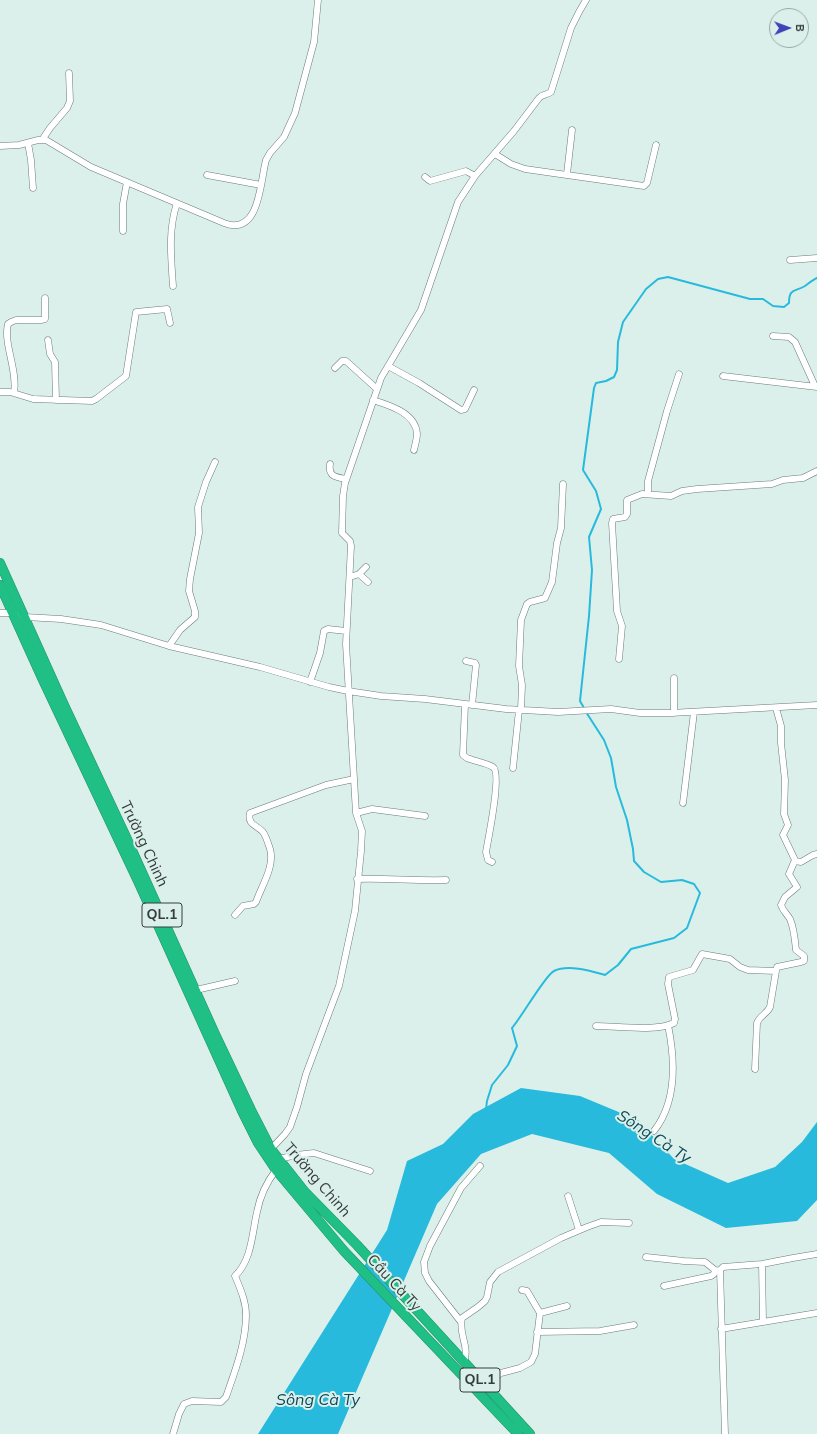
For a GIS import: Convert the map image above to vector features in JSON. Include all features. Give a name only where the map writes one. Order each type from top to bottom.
[{"type":"highway","name":"Trường Chinh","points":[[0,563],[251,1110],[279,1160],[305,1192],[357,1245]]},
{"type":"highway","name":"Trường Chinh","points":[[0,584],[258,1143],[276,1170],[344,1251]]},
{"type":"highway","name":"Cầu Cà Ty","points":[[357,1245],[464,1364]]},
{"type":"highway","name":"Cầu Cà Ty","points":[[344,1251],[518,1434]]},
{"type":"highway","name":"QL.1","points":[[464,1364],[530,1434]]},
{"type":"street","points":[[0,146],[42,140],[50,142],[91,167],[224,223],[236,226],[247,221],[254,211],[268,157],[284,138],[296,113],[314,46],[318,0]]},
{"type":"street","points":[[272,1149],[290,1127],[297,1107],[306,1074],[339,986],[355,911],[362,831],[356,813],[348,691],[346,631],[351,543],[342,534],[343,493],[346,479],[377,389],[388,366],[421,310],[458,202],[475,176],[495,154],[539,98],[551,92],[571,28],[586,0]]},
{"type":"street","points":[[42,140],[70,101],[71,93],[69,73]]},
{"type":"street","points":[[567,174],[572,130]]},
{"type":"street","points":[[28,143],[33,188]]},
{"type":"street","points":[[495,154],[516,167],[644,186],[647,183],[656,145]]},
{"type":"street","points":[[425,177],[430,181],[466,171],[475,176]]},
{"type":"street","points":[[207,175],[261,185]]},
{"type":"street","points":[[123,232],[123,204],[127,182]]},
{"type":"street","points":[[173,286],[170,236],[173,215],[177,203]]},
{"type":"street","points":[[790,260],[817,258]]},
{"type":"street","points":[[14,393],[16,384],[9,342],[8,324],[13,321],[45,319],[45,298]]},
{"type":"street","points":[[0,392],[14,393],[33,399],[92,401],[125,378],[136,312],[166,309],[170,323]]},
{"type":"street","points":[[773,336],[789,337],[795,342],[816,387]]},
{"type":"street","points":[[48,340],[50,354],[55,362],[56,400]]},
{"type":"street","points":[[335,368],[342,361],[346,361],[377,389]]},
{"type":"street","points":[[388,366],[419,383],[461,410],[465,408],[474,390]]},
{"type":"street","points":[[648,494],[648,481],[667,411],[679,374]]},
{"type":"street","points":[[723,376],[816,387]]},
{"type":"street","points":[[373,400],[393,407],[410,419],[414,424],[417,434],[414,450]]},
{"type":"street","points":[[169,646],[180,630],[195,617],[195,611],[189,591],[190,579],[200,533],[198,507],[215,462]]},
{"type":"street","points":[[330,464],[329,470],[331,474],[346,479]]},
{"type":"street","points":[[619,659],[622,626],[617,612],[612,523],[613,519],[625,517],[627,514],[627,500],[642,494],[671,496],[682,491],[697,489],[772,484],[783,480],[803,478],[817,471]]},
{"type":"street","points":[[513,768],[522,685],[519,666],[521,620],[527,604],[545,598],[552,582],[557,544],[561,528],[563,484]]},
{"type":"street","points":[[350,577],[359,574],[366,567]]},
{"type":"street","points":[[359,574],[368,582]]},
{"type":"street","points":[[0,612],[13,613],[25,617],[61,619],[97,624],[169,646],[260,667],[310,682],[348,691],[520,710],[564,712],[611,709],[640,713],[674,713],[817,705]]},
{"type":"street","points":[[310,682],[320,653],[324,631],[328,629],[346,631]]},
{"type":"street","points":[[466,661],[476,663],[472,705]]},
{"type":"street","points":[[674,678],[674,713]]},
{"type":"street","points":[[465,704],[463,755],[466,758],[493,767],[496,771],[496,792],[486,852],[488,860],[492,862]]},
{"type":"street","points":[[776,708],[781,726],[781,743],[785,780],[784,814],[788,826],[783,835],[795,861]]},
{"type":"street","points":[[683,803],[694,712]]},
{"type":"street","points":[[236,915],[243,906],[254,904],[256,902],[271,864],[271,855],[264,832],[250,823],[250,813],[326,785],[354,778]]},
{"type":"street","points":[[356,813],[369,809],[425,816]]},
{"type":"street","points":[[795,861],[801,862],[817,854]]},
{"type":"street","points":[[755,1069],[757,1023],[759,1018],[770,1007],[777,967],[805,960],[804,956],[796,950],[796,941],[790,918],[782,910],[781,905],[785,897],[798,887],[790,875],[790,871],[795,861]]},
{"type":"street","points":[[357,879],[427,881],[446,880]]},
{"type":"street","points":[[596,1026],[640,1027],[668,1025],[674,1023],[675,1019],[668,977],[693,970],[702,954],[730,959],[740,967],[748,970],[776,972]]},
{"type":"street","points":[[196,990],[235,981]]},
{"type":"street","points":[[654,1132],[658,1127],[670,1099],[672,1044],[668,1025]]},
{"type":"street","points":[[279,1160],[296,1155],[314,1153],[370,1171]]},
{"type":"street","points":[[461,1322],[429,1282],[425,1273],[424,1262],[430,1246],[461,1188],[480,1166]]},
{"type":"street","points":[[173,1434],[179,1414],[184,1404],[192,1401],[221,1402],[226,1397],[242,1345],[246,1314],[244,1302],[235,1276],[240,1270],[250,1248],[263,1189],[276,1170]]},
{"type":"street","points":[[568,1196],[580,1230]]},
{"type":"street","points":[[464,1364],[467,1351],[461,1326],[462,1318],[485,1301],[490,1282],[498,1272],[561,1238],[601,1222],[629,1223]]},
{"type":"street","points":[[664,1286],[711,1276],[723,1267],[762,1264],[817,1254]]},
{"type":"street","points":[[646,1257],[705,1262],[717,1271],[725,1434]]},
{"type":"street","points":[[762,1264],[763,1322]]},
{"type":"street","points":[[485,1385],[501,1373],[520,1368],[531,1362],[535,1354],[540,1313],[527,1291],[522,1290]]},
{"type":"street","points":[[540,1313],[567,1306]]},
{"type":"street","points":[[721,1329],[817,1313]]},
{"type":"street","points":[[537,1332],[600,1331],[634,1325]]},
{"type":"water","name":"Sông Cà Ty","points":[[521,1088],[580,1096],[638,1120],[674,1159],[728,1183],[775,1167],[802,1142],[817,1122],[817,1200],[797,1221],[726,1228],[657,1194],[609,1153],[532,1134],[481,1154],[437,1204],[338,1434],[258,1434],[387,1230],[407,1161],[443,1144],[473,1114]]},
{"type":"waterway","points":[[584,708],[580,701],[589,616],[592,570],[589,537],[601,509],[596,491],[583,470],[594,388],[596,383],[606,381],[614,377],[617,370],[618,342],[623,322],[646,289],[658,279],[668,277],[750,299],[763,299],[773,306],[784,307],[789,303],[789,298],[793,291],[805,286],[817,278]]},
{"type":"waterway","points":[[486,1109],[492,1085],[508,1065],[517,1046],[512,1028],[550,974],[560,969],[573,968],[605,975],[618,965],[631,949],[674,938],[687,928],[700,893],[694,884],[682,880],[661,882],[644,872],[634,861],[627,820],[616,787],[611,758],[604,740],[586,712]]}]
